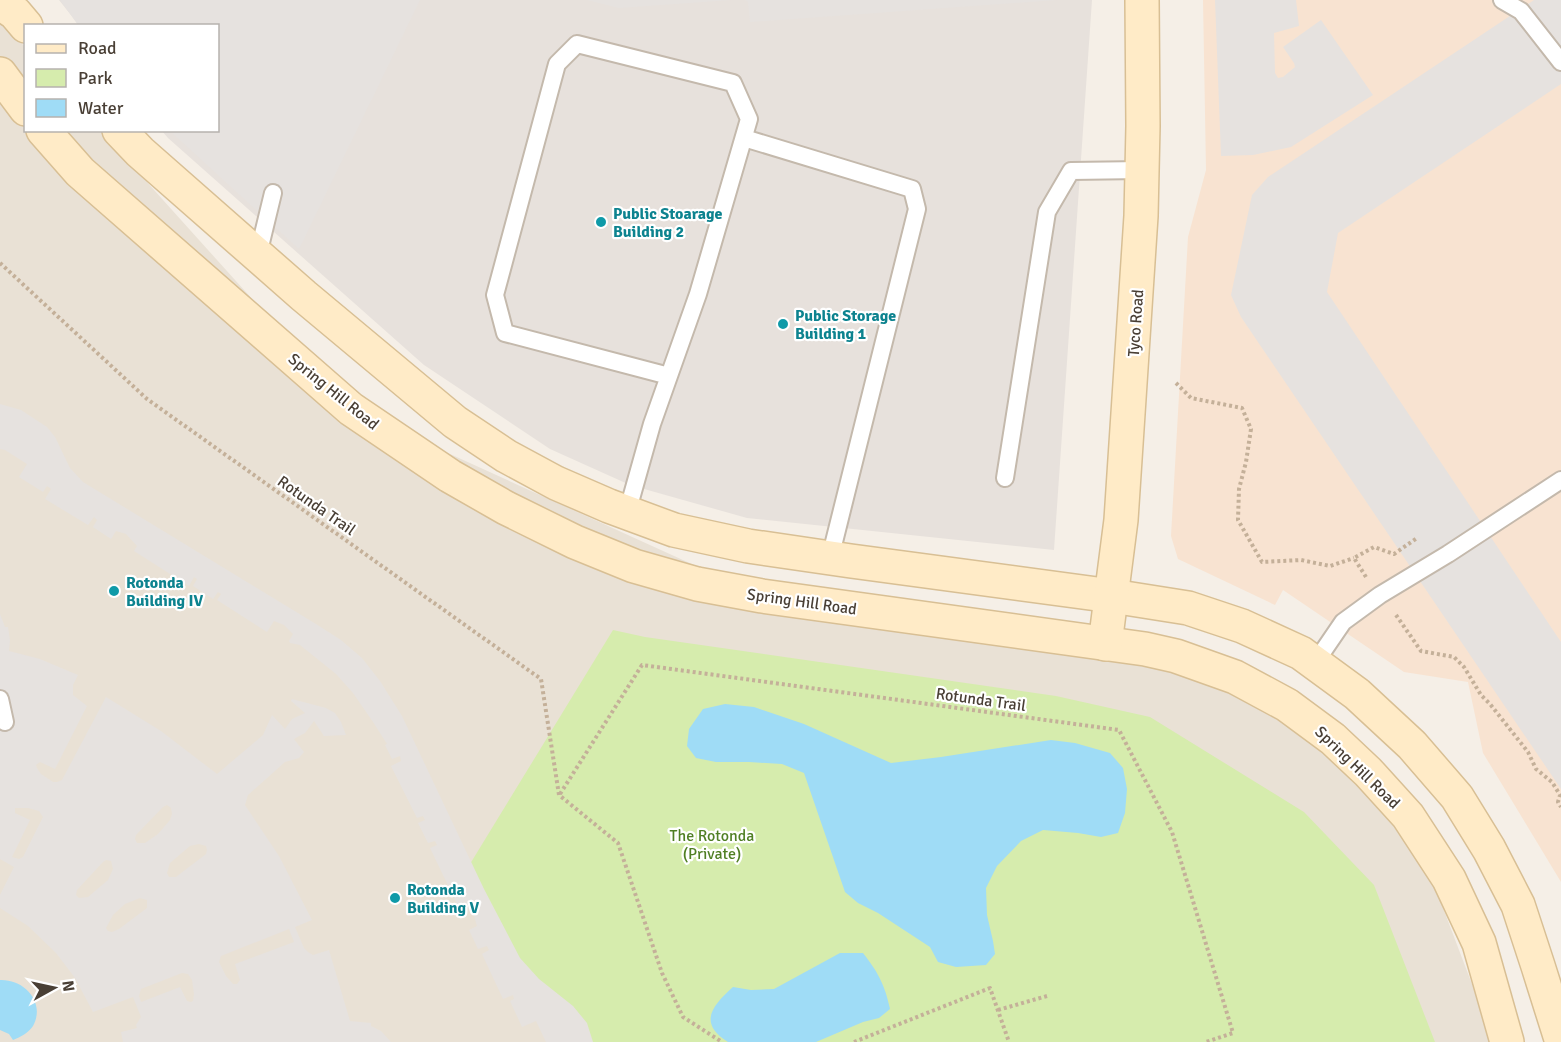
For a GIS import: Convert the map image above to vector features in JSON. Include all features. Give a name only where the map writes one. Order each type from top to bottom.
[{"type":"main road","name":"Tyco Road","points":[[1105,644],[1122,508],[1137,298],[1143,126],[1142,0]]},
{"type":"main road","points":[[0,3],[15,13],[24,24]]},
{"type":"main road","points":[[0,74],[24,106]]},
{"type":"main road","name":"Spring Hill Road","points":[[45,132],[80,172],[351,409],[450,476],[506,508],[575,542],[634,566],[697,584],[762,596],[1145,649],[1176,656],[1235,677],[1287,705],[1333,739],[1368,772],[1408,816],[1449,879],[1479,944],[1507,1042]]},
{"type":"main road","points":[[121,132],[140,152],[258,255],[455,422],[506,456],[556,483],[674,530],[748,546],[1188,608],[1242,627],[1301,653],[1357,694],[1412,745],[1456,797],[1489,849],[1561,981]]},
{"type":"main road","points":[[1518,905],[1561,1039]]},
{"type":"lane","points":[[1502,0],[1521,11],[1561,62]]},
{"type":"lane","points":[[627,513],[652,424],[669,376],[698,294],[749,119],[733,83],[577,44],[557,64],[495,294],[505,333],[669,376]]},
{"type":"lane","points":[[744,138],[912,189],[917,209],[830,558]]},
{"type":"lane","points":[[1005,478],[1047,212],[1071,171],[1142,170]]},
{"type":"lane","points":[[258,255],[273,193]]},
{"type":"lane","points":[[1315,663],[1343,622],[1561,480]]},
{"type":"lane","points":[[0,699],[5,722]]},
{"type":"path","name":"Rotunda Trail","points":[[0,263],[147,399],[541,679],[559,795]]},
{"type":"path","points":[[1176,383],[1191,398],[1242,408],[1251,429],[1239,489],[1238,520],[1262,562],[1301,560],[1330,566],[1354,558],[1374,547],[1394,554],[1417,538]]},
{"type":"path","points":[[1354,558],[1367,579]]},
{"type":"path","points":[[1396,615],[1421,651],[1454,657],[1464,667],[1481,695],[1528,752],[1536,769],[1552,782],[1560,795],[1558,802],[1561,807]]},
{"type":"path","name":"Rotunda Trail","points":[[559,795],[642,665],[1119,730],[1172,832],[1233,1033],[1206,1042]]},
{"type":"path","points":[[559,795],[618,843],[662,973],[684,1017],[722,1042]]},
{"type":"path","points":[[854,1042],[990,988],[1009,1042]]},
{"type":"path","points":[[998,1010],[1047,996]]},
{"type":"shaded area","points":[[59,0],[1092,0],[1054,550],[747,518],[630,485],[550,449],[424,365],[163,132],[219,132],[219,24],[78,24]]},
{"type":"shaded area","points":[[60,0],[420,0],[299,249],[171,132],[219,132],[219,24],[77,24]]},
{"type":"shaded area","points":[[587,0],[731,0],[619,8]]},
{"type":"shaded area","points":[[745,0],[1057,0],[750,22],[748,2]]},
{"type":"shaded area","points":[[1203,0],[1561,0],[1561,882],[1483,753],[1468,682],[1404,672],[1283,590],[1275,605],[1178,559],[1171,536],[1188,237],[1206,170]]},
{"type":"shaded area","points":[[1215,0],[1296,0],[1299,26],[1274,33],[1275,73],[1278,78],[1283,77],[1295,67],[1283,47],[1321,20],[1373,95],[1291,147],[1253,155],[1221,156]]},
{"type":"shaded area","points":[[1534,0],[1561,0],[1561,84],[1338,233],[1327,292],[1561,642],[1561,789],[1241,317],[1231,295],[1252,195],[1268,177]]},
{"type":"shaded area","points":[[0,19],[24,46],[24,132],[102,132],[351,409],[762,596],[1105,644],[1287,705],[1408,816],[1494,1042],[0,1042]]},
{"type":"shaded area","points":[[0,404],[21,410],[47,427],[55,437],[70,468],[83,482],[316,624],[341,640],[362,658],[402,716],[484,889],[520,958],[539,979],[573,1006],[587,1023],[593,1042],[546,1042],[536,1021],[522,1027],[510,1001],[514,999],[513,995],[503,999],[482,954],[489,950],[487,946],[478,949],[469,930],[477,926],[474,916],[464,904],[458,906],[430,848],[437,845],[435,841],[428,843],[418,823],[425,820],[423,816],[417,818],[391,766],[401,761],[400,756],[392,759],[385,745],[387,744],[373,722],[353,693],[336,674],[300,645],[290,643],[293,634],[284,625],[274,621],[267,632],[217,600],[221,594],[218,592],[213,599],[193,586],[197,579],[194,577],[189,586],[134,551],[137,546],[126,534],[116,531],[111,539],[93,527],[97,520],[94,517],[88,525],[45,499],[51,489],[47,486],[43,492],[19,477],[27,464],[0,449]]},
{"type":"shaded area","points":[[0,614],[5,627],[8,627],[9,651],[40,659],[78,675],[73,685],[73,695],[87,706],[55,769],[40,762],[36,765],[41,774],[53,782],[62,780],[106,697],[161,731],[217,774],[263,735],[272,715],[285,729],[292,719],[305,713],[291,701],[292,699],[326,708],[335,713],[346,735],[324,736],[314,721],[305,733],[294,739],[304,752],[299,758],[285,762],[248,795],[245,805],[279,856],[312,920],[295,927],[304,948],[313,955],[329,950],[350,1021],[371,1023],[371,1026],[381,1031],[391,1042],[123,1042],[121,1032],[137,1028],[136,1025],[141,1017],[133,997],[93,1012],[75,978],[56,953],[28,926],[0,908],[0,895],[14,867],[0,859]],"holes":[[[167,805],[171,808],[170,820],[158,834],[145,843],[137,843],[136,835]],[[15,808],[39,811],[43,817],[23,857],[19,859],[12,857],[30,820],[15,813]],[[199,844],[206,846],[206,854],[176,877],[169,877],[167,873],[170,863],[190,846]],[[111,861],[113,869],[108,880],[88,897],[79,898],[76,895],[77,890],[103,862]],[[140,898],[147,900],[147,908],[112,932],[106,928],[113,915],[125,904]],[[289,929],[294,942],[235,964],[240,980],[237,984],[233,984],[226,976],[219,962],[221,956]],[[182,973],[188,974],[192,980],[194,994],[191,1002],[187,1001],[180,987],[141,1002],[139,996],[141,989]]]},
{"type":"green space","name":"The Rotonda (Private)","points":[[613,630],[645,637],[1056,696],[1150,717],[1304,812],[1374,885],[1435,1042],[587,1042],[524,975],[470,864]]},
{"type":"water","points":[[725,704],[754,707],[804,724],[891,763],[1051,740],[1075,743],[1110,753],[1123,768],[1127,789],[1125,813],[1118,833],[1101,837],[1043,830],[1021,841],[997,866],[986,888],[987,915],[995,954],[986,965],[956,967],[938,962],[930,947],[878,913],[858,903],[845,892],[804,773],[782,764],[716,762],[696,758],[687,746],[689,729],[703,709]]},
{"type":"water","points":[[840,953],[863,953],[877,973],[890,1009],[879,1018],[863,1022],[816,1042],[728,1042],[713,1028],[711,1014],[714,1007],[733,987],[751,990],[774,989]]},
{"type":"water","points":[[0,980],[17,983],[24,988],[35,1001],[37,1009],[33,1026],[29,1031],[13,1040],[9,1034],[0,1030]]},
{"type":"place","name":"Public Stoarage Building 2","points":[[601,222]]},
{"type":"place","name":"Public Storage Building 1","points":[[783,324]]},
{"type":"place","name":"Rotonda Building IV","points":[[114,591]]},
{"type":"place","name":"Rotonda Building V","points":[[395,898]]}]
